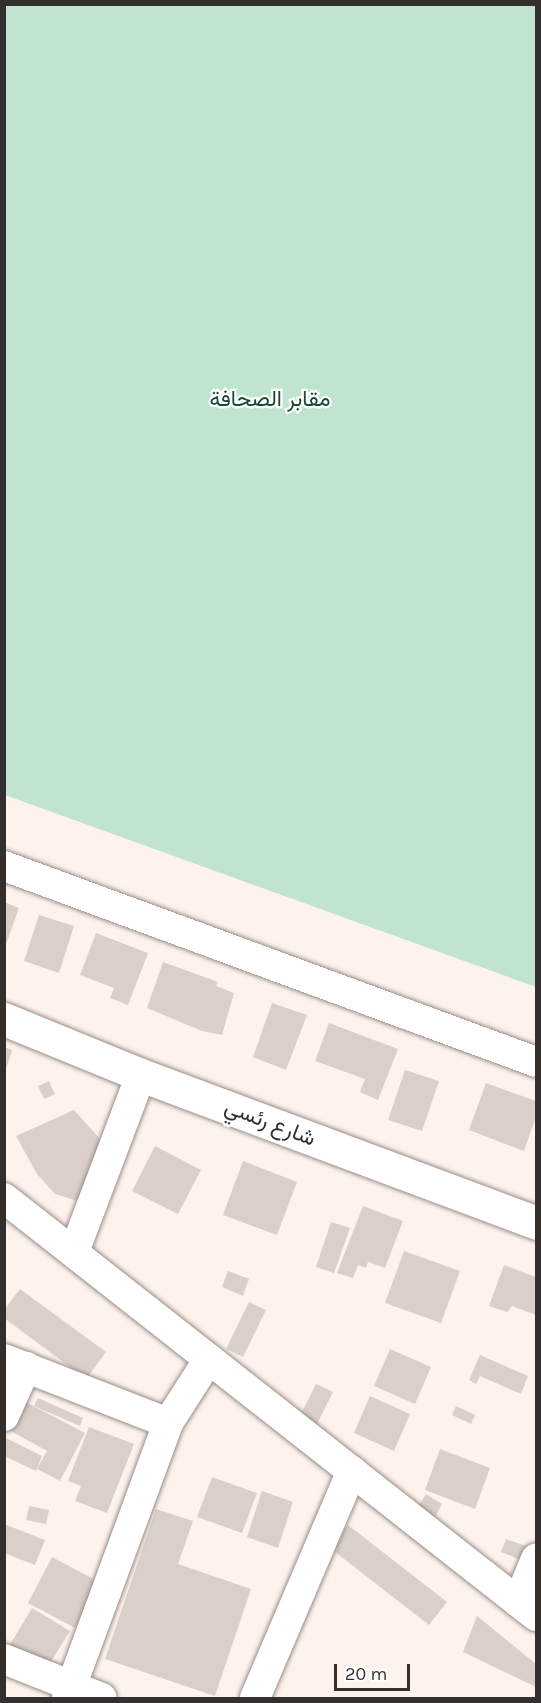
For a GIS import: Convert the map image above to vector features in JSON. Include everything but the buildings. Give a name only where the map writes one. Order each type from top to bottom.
[{"type":"street","points":[[4,866],[537,1062]]},
{"type":"street","name":"شارع رئسي","points":[[4,1019],[141,1075],[537,1223]]},
{"type":"street","points":[[74,1252],[141,1075]]},
{"type":"street","points":[[4,1198],[527,1609],[537,1559]]},
{"type":"street","points":[[69,1692],[168,1424],[209,1359]]},
{"type":"street","points":[[4,1416],[15,1363],[168,1424]]},
{"type":"street","points":[[255,1698],[352,1471]]},
{"type":"street","points":[[4,1659],[69,1692],[102,1698]]},
{"type":"green space","name":"مقابر الصحافة","points":[[4,5],[536,5],[536,987],[5,795]]}]
